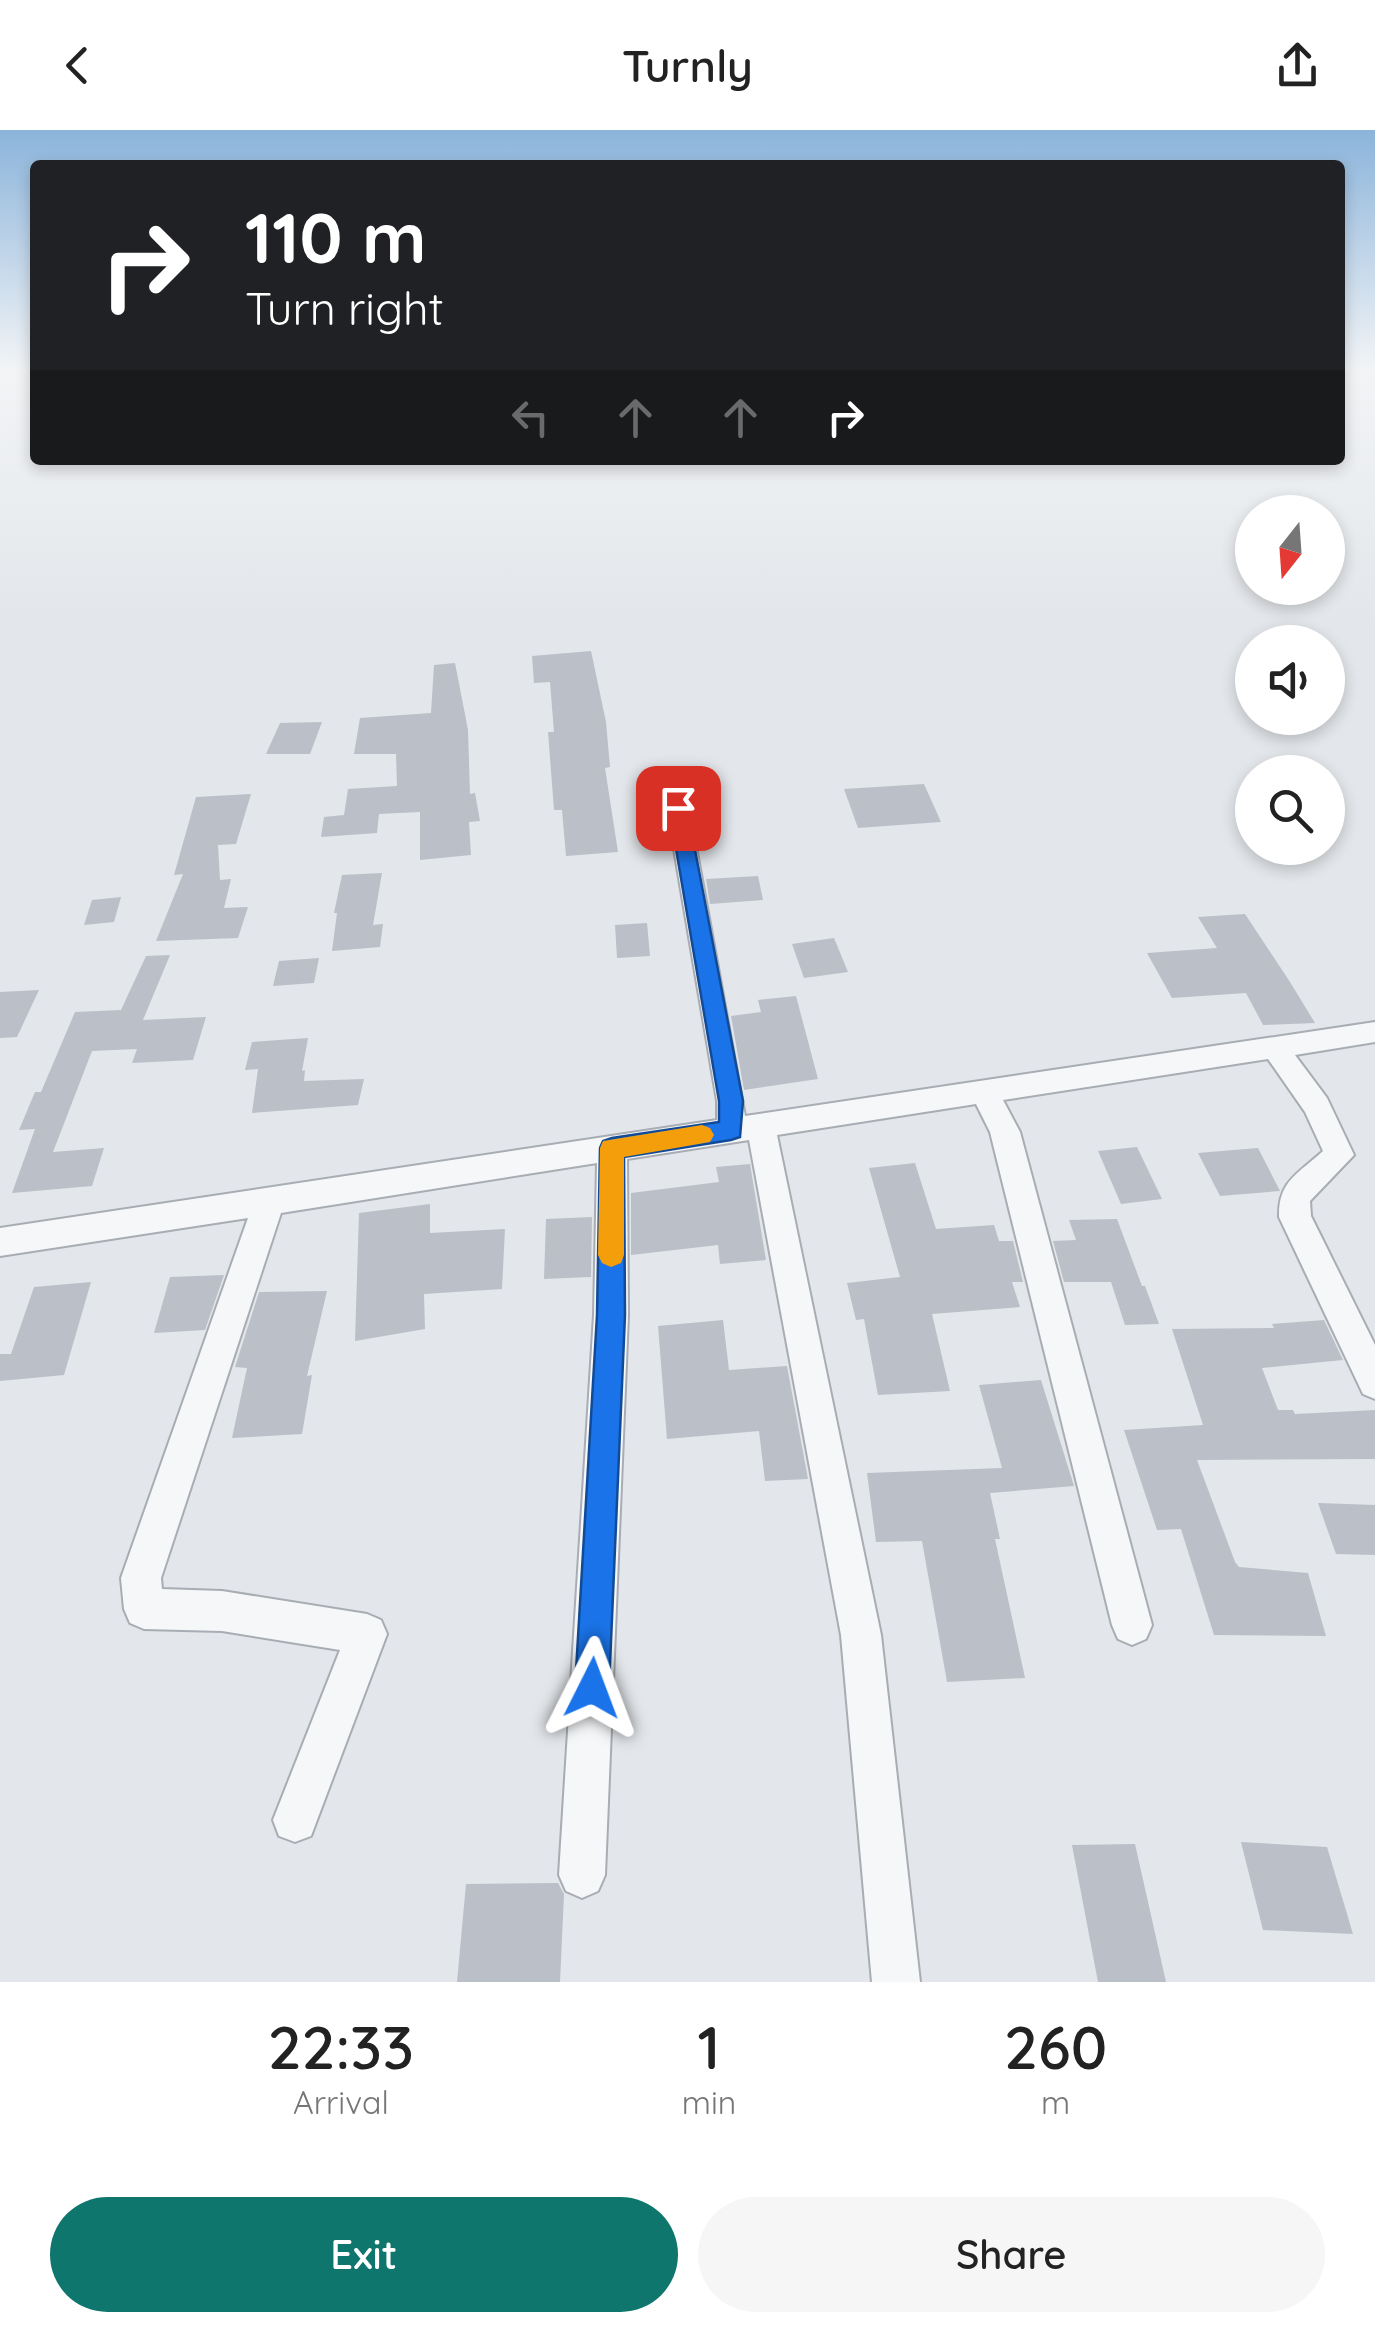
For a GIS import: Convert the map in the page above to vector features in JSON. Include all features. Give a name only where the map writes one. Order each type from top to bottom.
[{"type":"street","points":[[678,808],[731,1101],[746,1128],[860,1635],[896,1982]]},
{"type":"street","points":[[0,1242],[1375,1032]]},
{"type":"street","points":[[1274,1047],[1317,1106],[1339,1155],[1294,1196],[1295,1217],[1375,1382]]},
{"type":"street","points":[[984,1092],[1005,1132],[1132,1625]]},
{"type":"street","points":[[582,1874],[611,1315],[612,1148]]},
{"type":"street","points":[[268,1201],[141,1578],[144,1608],[222,1611],[368,1634],[295,1820]]},
{"type":"building","points":[[591,651],[606,722],[610,767],[605,768],[618,852],[566,856],[562,810],[554,810],[548,732],[554,732],[550,682],[534,683],[532,656]]},
{"type":"building","points":[[455,663],[468,730],[470,794],[475,793],[480,821],[469,822],[471,855],[420,860],[420,812],[379,814],[377,833],[321,837],[324,817],[344,815],[348,789],[397,786],[396,754],[354,754],[360,718],[431,713],[434,665]]},
{"type":"building","points":[[322,722],[310,754],[266,754],[280,723]]},
{"type":"building","points":[[924,784],[941,822],[858,828],[844,789]]},
{"type":"building","points":[[251,794],[236,844],[218,845],[220,880],[231,879],[224,908],[248,907],[238,938],[156,941],[183,874],[174,875],[196,797]]},
{"type":"building","points":[[382,873],[373,925],[383,924],[380,947],[332,951],[342,875]]},
{"type":"building","points":[[758,876],[763,900],[710,904],[706,879]]},
{"type":"building","points":[[121,897],[114,922],[84,925],[92,900]]},
{"type":"building","points":[[1245,914],[1315,1023],[1263,1025],[1246,993],[1172,998],[1147,953],[1217,948],[1198,917]]},
{"type":"building","points":[[647,923],[650,956],[617,958],[615,925]]},
{"type":"building","points":[[834,938],[848,972],[804,978],[792,944]]},
{"type":"building","points":[[170,955],[143,1020],[206,1017],[193,1060],[132,1063],[137,1049],[92,1051],[53,1152],[104,1148],[92,1186],[12,1193],[35,1129],[19,1130],[35,1092],[41,1092],[75,1012],[121,1010],[146,956]]},
{"type":"building","points":[[319,958],[314,983],[273,986],[279,961]]},
{"type":"building","points":[[39,990],[17,1037],[0,1038],[0,992]]},
{"type":"building","points":[[796,996],[818,1079],[744,1090],[731,1016],[761,1012],[758,1000]]},
{"type":"building","points":[[308,1038],[304,1081],[364,1079],[358,1105],[252,1113],[258,1069],[245,1070],[252,1042]]},
{"type":"building","points":[[1137,1147],[1162,1199],[1121,1204],[1098,1151]]},
{"type":"building","points":[[1258,1148],[1280,1191],[1220,1196],[1198,1153]]},
{"type":"building","points":[[915,1163],[936,1229],[994,1225],[999,1241],[1013,1241],[1023,1282],[1012,1282],[1020,1307],[932,1314],[950,1391],[878,1395],[864,1319],[856,1320],[847,1283],[900,1277],[869,1168]]},
{"type":"building","points":[[750,1164],[766,1260],[720,1264],[718,1245],[631,1255],[631,1193],[719,1182],[716,1167]]},
{"type":"building","points":[[430,1204],[430,1233],[505,1229],[502,1289],[424,1294],[425,1329],[355,1341],[359,1213]]},
{"type":"building","points":[[592,1217],[591,1277],[544,1279],[546,1219]]},
{"type":"building","points":[[1117,1219],[1159,1324],[1125,1325],[1111,1282],[1064,1282],[1053,1241],[1076,1240],[1069,1220]]},
{"type":"building","points":[[224,1275],[205,1330],[154,1333],[170,1277]]},
{"type":"building","points":[[91,1282],[64,1375],[0,1381],[0,1354],[11,1354],[34,1287]]},
{"type":"building","points":[[327,1291],[307,1376],[312,1375],[302,1434],[232,1438],[247,1368],[235,1367],[259,1292]]},
{"type":"building","points":[[723,1320],[729,1370],[787,1366],[808,1479],[765,1481],[759,1431],[667,1439],[658,1326]]},
{"type":"building","points":[[1324,1320],[1343,1360],[1262,1368],[1278,1410],[1293,1410],[1295,1414],[1375,1410],[1375,1459],[1197,1460],[1235,1562],[1239,1567],[1308,1573],[1326,1636],[1214,1635],[1181,1529],[1157,1530],[1124,1430],[1203,1425],[1172,1329],[1274,1328],[1272,1324]]},
{"type":"building","points":[[1041,1380],[1074,1486],[990,1493],[1000,1539],[995,1539],[1025,1678],[947,1682],[922,1541],[876,1542],[867,1473],[1002,1468],[979,1385]]},
{"type":"building","points":[[1318,1503],[1375,1505],[1375,1555],[1336,1554]]},
{"type":"building","points":[[1241,1842],[1327,1847],[1353,1934],[1263,1930]]},
{"type":"building","points":[[1135,1844],[1166,1982],[1098,1982],[1072,1845]]},
{"type":"building","points":[[558,1883],[564,1894],[560,1982],[457,1982],[466,1884]]},
{"type":"slow traffic","points":[[611,1255],[612,1148],[702,1135]]},
{"type":"route","points":[[592,1688],[611,1315],[612,1148],[731,1130],[731,1101],[678,808]]}]
